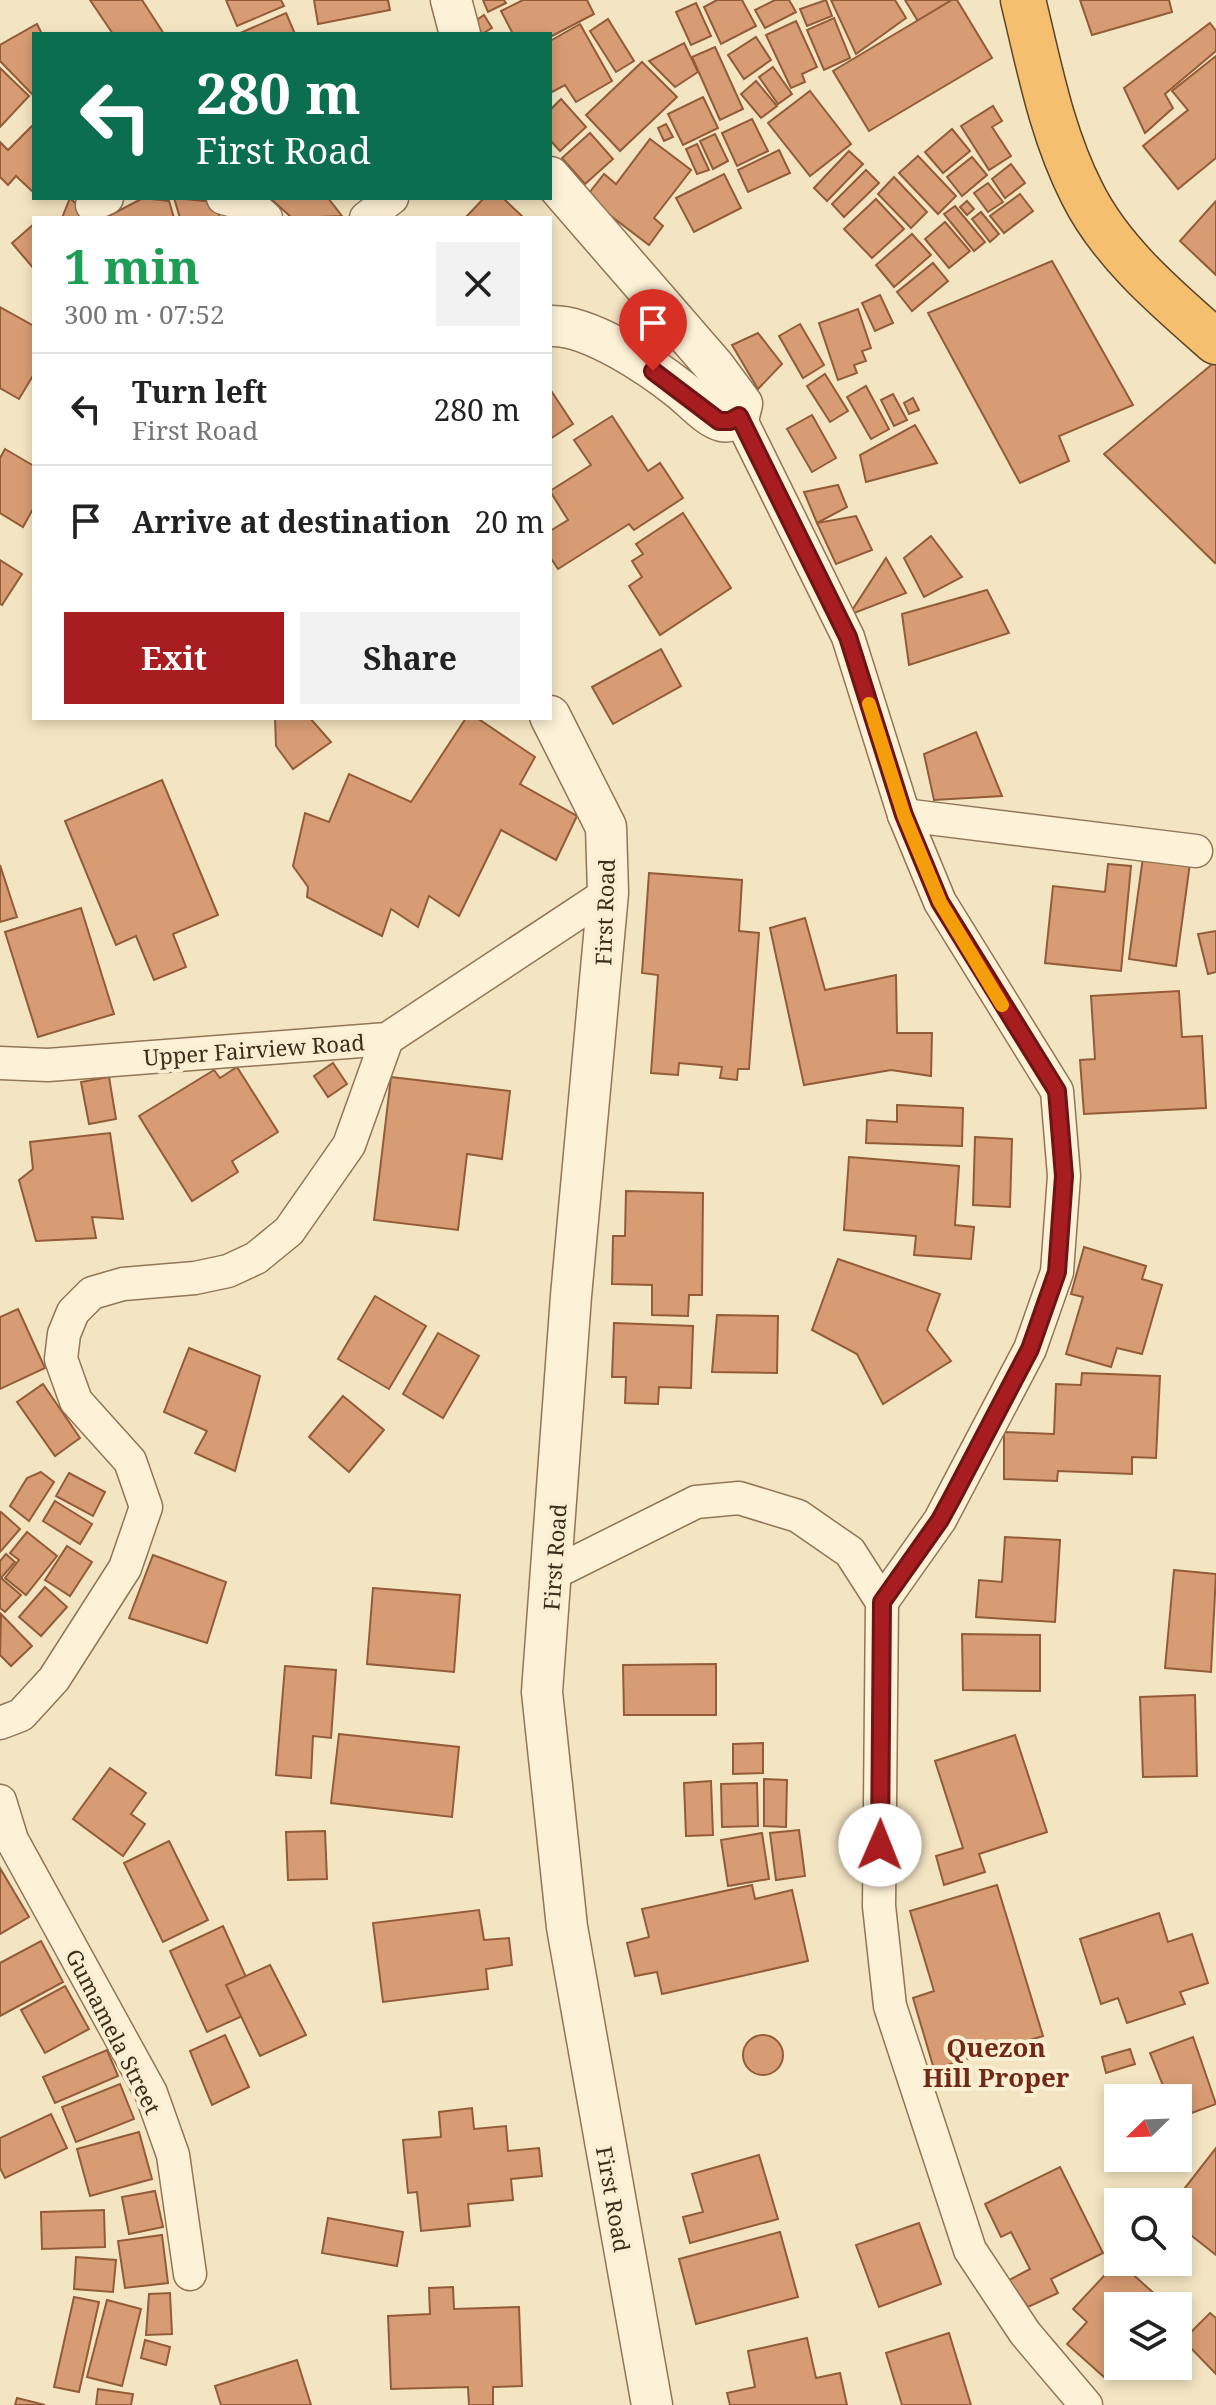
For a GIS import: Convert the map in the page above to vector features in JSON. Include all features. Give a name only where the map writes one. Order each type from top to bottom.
[{"type":"highway","points":[[1023,0],[1050,113],[1082,193],[1128,258],[1216,342]]},
{"type":"street","points":[[451,0],[459,32]]},
{"type":"street","points":[[552,179],[714,366],[742,404],[739,416],[848,637],[904,815],[940,902],[1057,1091],[1064,1176],[1057,1272],[1030,1349],[940,1520],[882,1602]]},
{"type":"street","points":[[230,200],[252,206],[264,216]]},
{"type":"street","points":[[369,216],[389,200]]},
{"type":"street","points":[[552,326],[561,326],[608,343],[675,386],[719,421],[730,421],[739,416]]},
{"type":"street","name":"First Road","points":[[552,720],[606,827],[608,893],[571,1296],[554,1573],[542,1692],[567,1927],[652,2405]]},
{"type":"street","points":[[904,815],[1196,851]]},
{"type":"street","name":"Upper Fairview Road","points":[[0,1063],[48,1065],[387,1039],[608,893]]},
{"type":"street","points":[[0,1723],[21,1715],[54,1679],[125,1568],[146,1507],[130,1461],[76,1401],[61,1359],[64,1334],[73,1312],[92,1293],[123,1284],[195,1278],[228,1271],[256,1258],[289,1231],[349,1145],[387,1039]]},
{"type":"street","points":[[554,1573],[696,1502],[739,1498],[798,1516],[850,1552],[882,1602],[879,1906],[890,2006],[970,2250],[1025,2333],[1086,2405]]},
{"type":"street","name":"Gumamela Street","points":[[0,1801],[12,1840],[151,2093],[173,2155],[190,2274]]},
{"type":"building","points":[[90,0],[142,0],[163,32],[112,32]]},
{"type":"building","points":[[226,0],[281,0],[284,6],[237,26]]},
{"type":"building","points":[[314,0],[388,0],[390,10],[318,24]]},
{"type":"building","points":[[483,0],[504,0],[506,3],[488,12]]},
{"type":"building","points":[[523,0],[587,0],[594,14],[552,36],[552,32],[512,32],[501,11]]},
{"type":"building","points":[[717,0],[742,0],[756,26],[721,44],[704,7]]},
{"type":"building","points":[[775,0],[789,0],[796,12],[765,28],[755,10]]},
{"type":"building","points":[[826,0],[832,16],[807,26],[800,9]]},
{"type":"building","points":[[831,0],[895,0],[906,18],[856,54]]},
{"type":"building","points":[[905,0],[952,0],[918,21]]},
{"type":"building","points":[[952,0],[957,0],[992,58],[869,131],[833,71]]},
{"type":"building","points":[[1080,0],[1169,0],[1172,12],[1092,35]]},
{"type":"building","points":[[696,3],[711,36],[691,45],[676,12]]},
{"type":"building","points":[[286,13],[294,32],[243,32]]},
{"type":"building","points":[[484,15],[492,28],[481,32],[474,22]]},
{"type":"building","points":[[834,18],[850,58],[824,70],[807,30]]},
{"type":"building","points":[[608,19],[634,61],[616,72],[590,31]]},
{"type":"building","points":[[796,21],[817,67],[802,74],[805,82],[791,88],[766,35]]},
{"type":"building","points":[[1210,23],[1216,31],[1216,51],[1165,94],[1173,108],[1145,133],[1124,88]]},
{"type":"building","points":[[37,24],[41,32],[32,32],[32,94],[0,61],[0,45]]},
{"type":"building","points":[[580,24],[612,81],[576,102],[565,85],[552,92],[552,40]]},
{"type":"building","points":[[756,37],[771,60],[744,79],[728,55]]},
{"type":"building","points":[[684,43],[698,72],[675,87],[649,61]]},
{"type":"building","points":[[715,47],[743,109],[720,120],[692,57]]},
{"type":"building","points":[[1216,56],[1216,158],[1178,189],[1143,146],[1188,110],[1172,91]]},
{"type":"building","points":[[642,62],[677,97],[620,151],[586,115]]},
{"type":"building","points":[[773,67],[792,94],[778,104],[759,77]]},
{"type":"building","points":[[0,68],[29,96],[0,127]]},
{"type":"building","points":[[756,81],[777,106],[761,118],[741,94]]},
{"type":"building","points":[[810,91],[851,144],[810,176],[768,123]]},
{"type":"building","points":[[703,97],[718,128],[683,145],[668,114]]},
{"type":"building","points":[[561,99],[586,127],[560,151],[552,142],[552,108]]},
{"type":"building","points":[[993,106],[1002,121],[992,127],[1011,156],[989,170],[961,126]]},
{"type":"building","points":[[752,119],[768,151],[737,166],[722,133]]},
{"type":"building","points":[[666,124],[673,137],[664,141],[658,128]]},
{"type":"building","points":[[32,126],[32,191],[16,176],[8,185],[0,177],[0,142],[8,150]]},
{"type":"building","points":[[952,129],[970,151],[943,173],[925,152]]},
{"type":"building","points":[[590,133],[613,159],[585,184],[562,158]]},
{"type":"building","points":[[715,134],[728,161],[713,169],[700,141]]},
{"type":"building","points":[[650,139],[691,170],[654,218],[663,226],[649,245],[586,197],[604,174],[616,184]]},
{"type":"building","points":[[697,144],[709,170],[697,174],[686,149]]},
{"type":"building","points":[[779,150],[790,173],[748,192],[738,170]]},
{"type":"building","points":[[849,151],[863,164],[827,201],[814,188]]},
{"type":"building","points":[[918,156],[956,196],[938,214],[899,173]]},
{"type":"building","points":[[972,157],[987,175],[962,196],[947,177]]},
{"type":"building","points":[[1011,164],[1025,183],[1005,198],[992,179]]},
{"type":"building","points":[[866,170],[879,183],[844,217],[832,204]]},
{"type":"building","points":[[724,174],[741,208],[694,232],[676,198]]},
{"type":"building","points":[[894,177],[927,212],[911,228],[878,194]]},
{"type":"building","points":[[988,183],[1003,202],[988,212],[974,193]]},
{"type":"building","points":[[1020,194],[1033,211],[1004,233],[990,216]]},
{"type":"building","points":[[876,199],[904,229],[872,258],[844,229]]},
{"type":"building","points":[[69,200],[72,200],[89,216],[63,216]]},
{"type":"building","points":[[139,200],[160,200],[169,201],[173,216],[109,216]]},
{"type":"building","points":[[175,200],[215,202],[219,216],[179,216]]},
{"type":"building","points":[[272,200],[330,200],[342,216],[290,216]]},
{"type":"building","points":[[482,200],[505,200],[522,216],[467,216]]},
{"type":"building","points":[[967,201],[974,209],[967,215],[960,207]]},
{"type":"building","points":[[1216,201],[1216,275],[1180,241]]},
{"type":"building","points":[[955,206],[985,242],[974,251],[944,214]]},
{"type":"building","points":[[981,212],[999,234],[990,242],[972,219]]},
{"type":"building","points":[[945,222],[970,251],[949,268],[925,239]]},
{"type":"building","points":[[32,226],[32,267],[12,243]]},
{"type":"building","points":[[912,234],[931,255],[894,287],[876,265]]},
{"type":"building","points":[[1052,261],[1133,405],[1059,436],[1069,461],[1020,483],[928,313]]},
{"type":"building","points":[[933,263],[948,281],[912,311],[897,292]]},
{"type":"building","points":[[880,295],[893,323],[875,331],[862,303]]},
{"type":"building","points":[[0,307],[32,325],[32,377],[19,399],[0,388]]},
{"type":"building","points":[[858,309],[871,348],[862,351],[866,361],[854,365],[857,373],[838,380],[819,323]]},
{"type":"building","points":[[800,324],[824,365],[803,378],[779,336]]},
{"type":"building","points":[[758,333],[782,364],[758,389],[732,345]]},
{"type":"building","points":[[1216,361],[1216,562],[1215,563],[1104,454]]},
{"type":"building","points":[[825,374],[848,411],[830,422],[807,386]]},
{"type":"building","points":[[866,386],[889,429],[871,439],[847,397]]},
{"type":"building","points":[[552,392],[573,424],[552,438]]},
{"type":"building","points":[[893,394],[907,420],[894,426],[881,400]]},
{"type":"building","points":[[913,398],[919,410],[909,414],[904,403]]},
{"type":"building","points":[[812,415],[836,458],[812,472],[787,429]]},
{"type":"building","points":[[612,416],[648,471],[660,463],[683,498],[634,530],[629,524],[558,569],[552,560],[552,530],[568,520],[552,490],[591,465],[574,440]]},
{"type":"building","points":[[915,425],[937,463],[866,482],[860,455]]},
{"type":"building","points":[[5,449],[32,465],[32,511],[23,527],[0,513],[0,458]]},
{"type":"building","points":[[838,485],[847,507],[817,523],[804,492]]},
{"type":"building","points":[[683,513],[731,588],[660,635],[629,586],[642,577],[632,561],[643,554],[636,544]]},
{"type":"building","points":[[856,516],[872,550],[836,564],[817,523]]},
{"type":"building","points":[[931,536],[962,577],[924,597],[904,558]]},
{"type":"building","points":[[886,558],[906,593],[849,615]]},
{"type":"building","points":[[0,560],[22,574],[2,605],[0,604]]},
{"type":"building","points":[[987,590],[1009,633],[909,665],[902,614]]},
{"type":"building","points":[[661,649],[681,686],[613,724],[592,687]]},
{"type":"building","points":[[275,720],[312,720],[331,742],[293,769],[276,746]]},
{"type":"building","points":[[465,720],[480,720],[535,757],[520,784],[577,816],[556,860],[501,830],[459,916],[429,896],[418,927],[391,909],[382,936],[307,897],[308,887],[293,866],[305,813],[329,822],[349,774],[411,802]]},
{"type":"building","points":[[976,732],[1002,796],[934,800],[924,754]]},
{"type":"building","points":[[162,780],[218,915],[173,934],[186,967],[154,980],[136,936],[116,945],[65,821]]},
{"type":"building","points":[[1143,857],[1190,863],[1176,966],[1129,959]]},
{"type":"building","points":[[1108,864],[1131,866],[1121,971],[1045,963],[1053,886],[1105,892]]},
{"type":"building","points":[[0,865],[17,917],[0,922]]},
{"type":"building","points":[[649,873],[742,880],[739,931],[759,933],[749,1069],[738,1069],[737,1080],[720,1078],[722,1067],[679,1063],[678,1075],[651,1073],[658,975],[642,973]]},
{"type":"building","points":[[81,908],[114,1014],[38,1037],[5,932]]},
{"type":"building","points":[[805,918],[825,990],[896,975],[897,1033],[932,1033],[931,1076],[891,1070],[804,1085],[770,928]]},
{"type":"building","points":[[1216,931],[1216,972],[1208,974],[1198,934]]},
{"type":"building","points":[[1179,991],[1182,1037],[1202,1036],[1206,1108],[1084,1114],[1080,1060],[1095,1059],[1091,996]]},
{"type":"building","points":[[333,1063],[347,1084],[328,1097],[314,1076]]},
{"type":"building","points":[[237,1067],[278,1132],[232,1161],[238,1172],[192,1201],[139,1116],[214,1070],[220,1078]]},
{"type":"building","points":[[109,1077],[116,1119],[89,1124],[81,1082]]},
{"type":"building","points":[[391,1077],[510,1091],[502,1159],[467,1154],[458,1230],[374,1220]]},
{"type":"building","points":[[897,1105],[963,1108],[962,1146],[866,1143],[867,1120],[897,1122]]},
{"type":"building","points":[[110,1133],[123,1219],[92,1217],[96,1238],[36,1241],[19,1180],[33,1169],[30,1142]]},
{"type":"building","points":[[975,1137],[1012,1139],[1010,1207],[973,1205]]},
{"type":"building","points":[[849,1157],[959,1166],[955,1225],[974,1227],[971,1259],[914,1255],[916,1236],[844,1230]]},
{"type":"building","points":[[626,1191],[703,1193],[702,1295],[689,1295],[688,1316],[652,1315],[652,1285],[612,1284],[613,1236],[625,1236]]},
{"type":"building","points":[[1084,1247],[1146,1266],[1142,1279],[1162,1285],[1142,1354],[1117,1348],[1111,1367],[1066,1354],[1083,1297],[1071,1294]]},
{"type":"building","points":[[838,1259],[940,1294],[927,1330],[951,1361],[883,1404],[857,1354],[812,1330]]},
{"type":"building","points":[[375,1296],[426,1326],[389,1389],[338,1359]]},
{"type":"building","points":[[18,1309],[45,1368],[0,1389],[0,1317]]},
{"type":"building","points":[[717,1315],[778,1316],[777,1373],[712,1372]]},
{"type":"building","points":[[614,1323],[693,1326],[691,1388],[659,1387],[658,1404],[625,1403],[626,1377],[612,1377]]},
{"type":"building","points":[[438,1333],[479,1356],[443,1418],[403,1394]]},
{"type":"building","points":[[189,1348],[260,1376],[235,1471],[195,1453],[207,1431],[164,1412]]},
{"type":"building","points":[[1082,1373],[1160,1376],[1156,1458],[1132,1457],[1132,1474],[1058,1471],[1057,1481],[1004,1479],[1004,1432],[1054,1434],[1056,1384],[1081,1385]]},
{"type":"building","points":[[43,1384],[80,1438],[55,1456],[17,1402]]},
{"type":"building","points":[[343,1396],[384,1430],[349,1472],[309,1437]]},
{"type":"building","points":[[41,1472],[54,1482],[29,1521],[10,1506],[27,1478]]},
{"type":"building","points":[[69,1473],[105,1492],[93,1516],[56,1496]]},
{"type":"building","points":[[55,1501],[92,1524],[80,1544],[43,1521]]},
{"type":"building","points":[[0,1513],[20,1529],[0,1552]]},
{"type":"building","points":[[27,1532],[57,1556],[26,1595],[5,1578],[19,1560],[10,1553]]},
{"type":"building","points":[[1005,1537],[1060,1540],[1055,1622],[976,1617],[979,1580],[1002,1582]]},
{"type":"building","points":[[67,1546],[92,1562],[70,1596],[45,1580]]},
{"type":"building","points":[[6,1554],[15,1562],[1,1578],[21,1595],[5,1612],[0,1608],[0,1561]]},
{"type":"building","points":[[153,1555],[226,1582],[207,1643],[129,1618]]},
{"type":"building","points":[[1174,1570],[1216,1574],[1211,1672],[1165,1668]]},
{"type":"building","points":[[45,1587],[67,1607],[41,1636],[19,1617]]},
{"type":"building","points":[[373,1588],[460,1595],[454,1672],[367,1664]]},
{"type":"building","points":[[1,1614],[32,1646],[11,1666],[0,1655]]},
{"type":"building","points":[[962,1634],[1040,1635],[1040,1691],[963,1690]]},
{"type":"building","points":[[716,1664],[716,1715],[624,1715],[623,1665]]},
{"type":"building","points":[[285,1666],[336,1670],[331,1738],[313,1736],[311,1778],[276,1775]]},
{"type":"building","points":[[1195,1695],[1197,1776],[1143,1777],[1140,1697]]},
{"type":"building","points":[[339,1734],[459,1747],[452,1817],[331,1803]]},
{"type":"building","points":[[1015,1735],[1047,1832],[979,1854],[985,1872],[944,1885],[936,1856],[963,1848],[935,1761]]},
{"type":"building","points":[[763,1743],[763,1773],[733,1774],[733,1744]]},
{"type":"building","points":[[110,1768],[146,1793],[131,1814],[145,1824],[123,1856],[73,1819]]},
{"type":"building","points":[[764,1779],[787,1780],[786,1827],[764,1826]]},
{"type":"building","points":[[711,1781],[713,1835],[686,1836],[684,1783]]},
{"type":"building","points":[[757,1783],[758,1826],[722,1827],[721,1784]]},
{"type":"building","points":[[799,1830],[805,1876],[776,1880],[770,1833]]},
{"type":"building","points":[[325,1831],[327,1879],[288,1880],[286,1832]]},
{"type":"building","points":[[762,1833],[769,1879],[728,1886],[721,1840]]},
{"type":"building","points":[[169,1841],[208,1920],[163,1942],[124,1863]]},
{"type":"building","points":[[0,1868],[29,1917],[0,1934]]},
{"type":"building","points":[[752,1885],[755,1899],[792,1890],[808,1961],[662,1994],[657,1972],[635,1976],[627,1943],[649,1937],[642,1909]]},
{"type":"building","points":[[997,1885],[1043,2036],[934,2069],[913,1998],[934,1991],[910,1911]]},
{"type":"building","points":[[479,1910],[484,1940],[509,1938],[512,1965],[486,1969],[488,1989],[383,2002],[373,1923]]},
{"type":"building","points":[[1159,1913],[1168,1942],[1192,1934],[1208,1983],[1180,1992],[1185,2004],[1127,2023],[1118,1998],[1101,2004],[1080,1939]]},
{"type":"building","points":[[223,1926],[260,2008],[207,2032],[170,1951]]},
{"type":"building","points":[[41,1941],[63,1982],[0,2016],[0,1963]]},
{"type":"building","points":[[270,1965],[306,2035],[260,2056],[226,1985]]},
{"type":"building","points":[[65,1986],[89,2029],[45,2053],[21,2010]]},
{"type":"building","points":[[225,2035],[249,2087],[212,2105],[190,2051]]},
{"type":"building","points":[[763,2035],[777,2041],[783,2055],[777,2069],[763,2075],[749,2069],[743,2055],[749,2041]]},
{"type":"building","points":[[1193,2037],[1216,2104],[1192,2113],[1192,2084],[1162,2084],[1150,2053]]},
{"type":"building","points":[[1130,2049],[1135,2064],[1106,2073],[1102,2057]]},
{"type":"building","points":[[107,2050],[118,2076],[55,2103],[43,2077]]},
{"type":"building","points":[[120,2084],[134,2119],[76,2142],[62,2107]]},
{"type":"building","points":[[472,2108],[474,2129],[506,2126],[508,2151],[539,2148],[542,2176],[511,2179],[513,2200],[468,2204],[470,2226],[421,2231],[417,2192],[408,2193],[403,2140],[441,2137],[439,2112]]},
{"type":"building","points":[[51,2114],[67,2148],[5,2178],[0,2168],[0,2138]]},
{"type":"building","points":[[139,2132],[152,2179],[90,2196],[77,2149]]},
{"type":"building","points":[[1216,2148],[1216,2255],[1192,2236],[1192,2188],[1185,2188]]},
{"type":"building","points":[[759,2155],[778,2219],[690,2243],[683,2217],[703,2212],[692,2174]]},
{"type":"building","points":[[1060,2167],[1103,2253],[1051,2279],[1058,2293],[1028,2307],[1009,2280],[1030,2269],[1011,2232],[1001,2237],[985,2204]]},
{"type":"building","points":[[155,2191],[163,2227],[129,2234],[122,2197]]},
{"type":"building","points":[[104,2210],[105,2247],[42,2249],[41,2212]]},
{"type":"building","points":[[328,2218],[403,2232],[397,2266],[322,2253]]},
{"type":"building","points":[[919,2223],[941,2284],[879,2307],[856,2245]]},
{"type":"building","points":[[780,2232],[798,2297],[696,2324],[679,2259]]},
{"type":"building","points":[[162,2235],[168,2283],[125,2288],[118,2241]]},
{"type":"building","points":[[76,2257],[116,2260],[113,2292],[74,2289]]},
{"type":"building","points":[[1104,2276],[1135,2276],[1152,2292],[1104,2292],[1104,2377],[1067,2344],[1087,2322],[1073,2309]]},
{"type":"building","points":[[453,2287],[454,2309],[519,2307],[522,2386],[493,2387],[493,2405],[469,2405],[468,2387],[391,2389],[388,2316],[430,2314],[429,2288]]},
{"type":"building","points":[[170,2293],[172,2334],[146,2335],[149,2294]]},
{"type":"building","points":[[74,2297],[99,2302],[79,2392],[54,2387]]},
{"type":"building","points":[[107,2300],[141,2309],[122,2386],[87,2377]]},
{"type":"building","points":[[1210,2313],[1216,2318],[1216,2374],[1192,2349],[1192,2331]]},
{"type":"building","points":[[949,2333],[971,2405],[902,2405],[886,2353]]},
{"type":"building","points":[[807,2338],[816,2378],[840,2373],[847,2405],[730,2405],[727,2393],[755,2387],[748,2351]]},
{"type":"building","points":[[145,2340],[170,2347],[166,2365],[141,2358]]},
{"type":"building","points":[[297,2360],[311,2405],[221,2405],[215,2386]]},
{"type":"building","points":[[98,2389],[133,2394],[131,2405],[96,2405]]},
{"type":"building","points":[[17,2398],[45,2405],[15,2405]]},
{"type":"slow traffic","points":[[869,704],[904,815],[940,902],[1002,1005]]},
{"type":"district","name":"Quezon Hill Proper","points":[[996,2062]]},
{"type":"route","points":[[653,371],[719,421],[730,421],[739,416],[848,637],[904,815],[940,902],[1057,1091],[1064,1176],[1057,1272],[1030,1349],[953,1496],[940,1520],[882,1602],[880,1845]]}]
